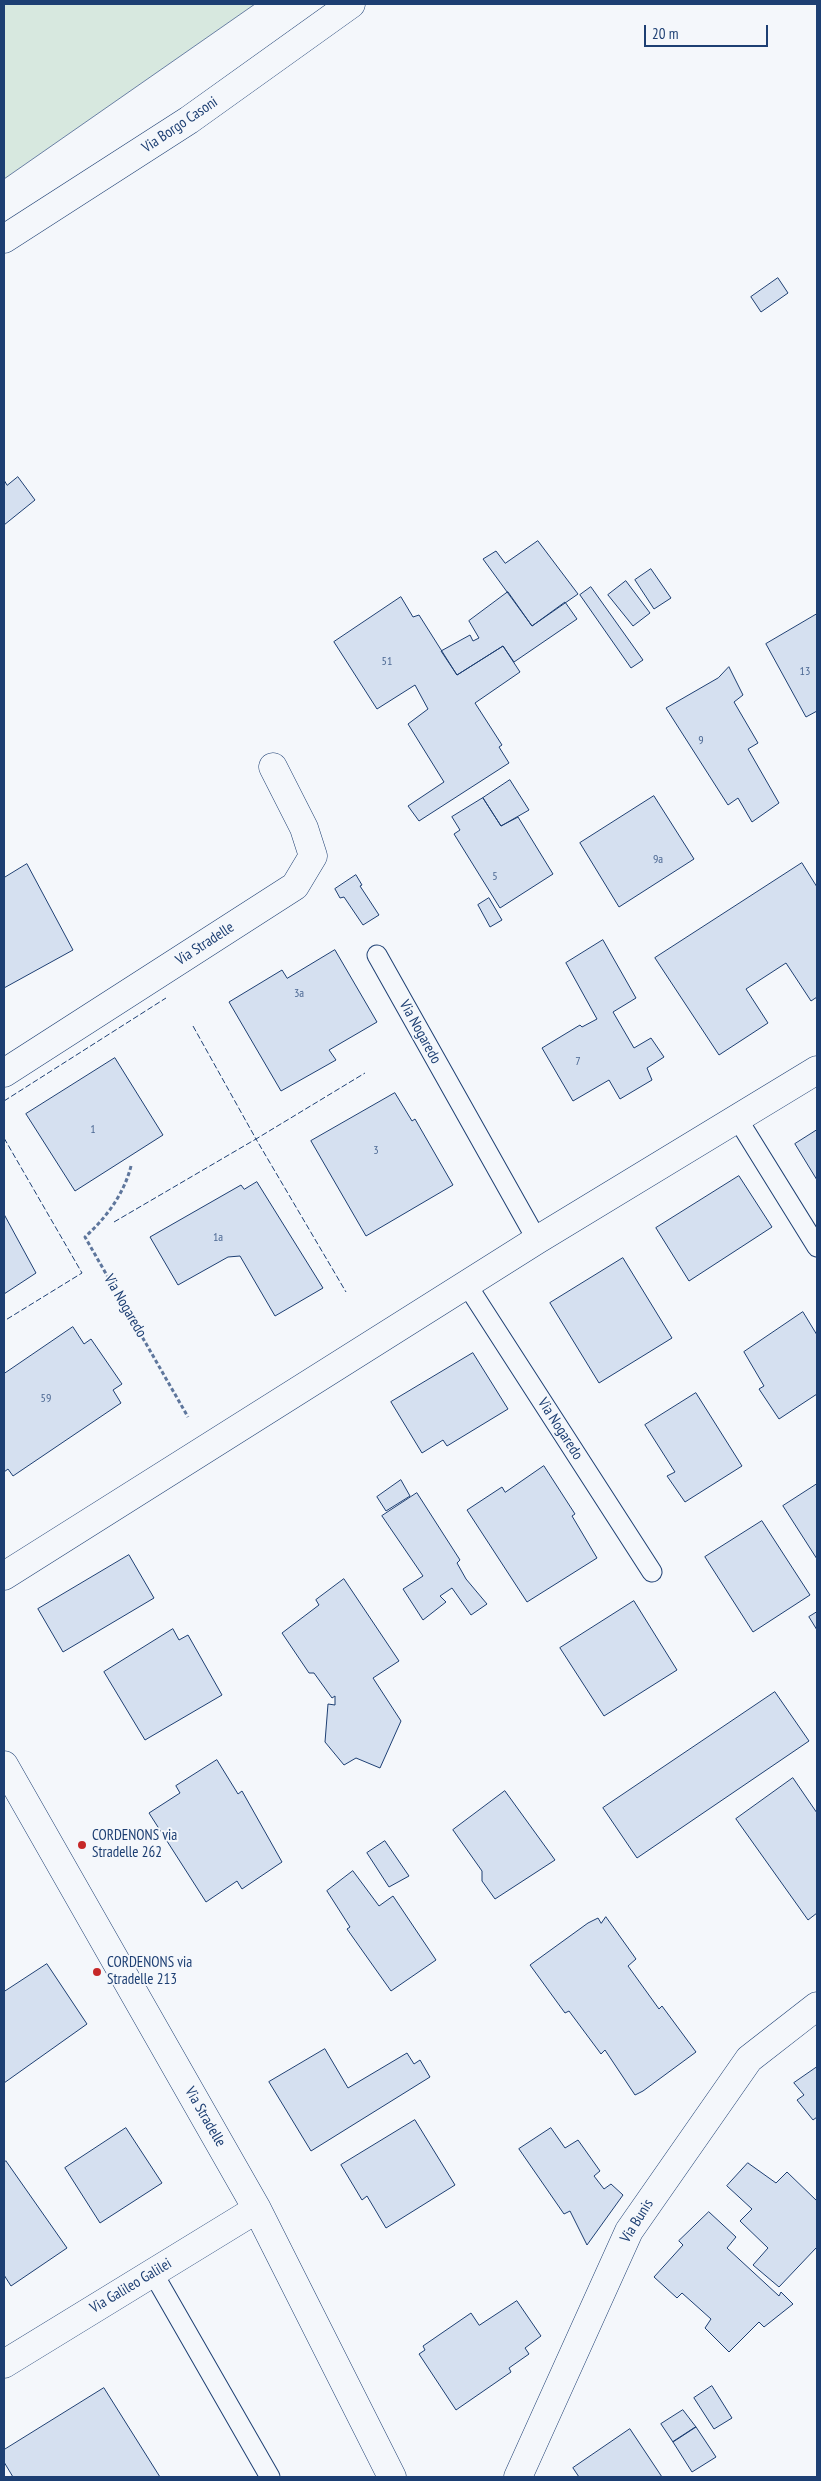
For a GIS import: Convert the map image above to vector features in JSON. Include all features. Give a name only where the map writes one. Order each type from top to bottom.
[{"type":"street","name":"Via Borgo Casoni","points":[[4,239],[189,120],[351,4]]},
{"type":"street","name":"Via Stradelle","points":[[4,1073],[295,886],[313,856],[304,828],[273,767]]},
{"type":"street","points":[[4,1576],[208,1450],[537,1240],[817,1070]]},
{"type":"street","name":"Via Stradelle","points":[[4,1765],[257,2209],[392,2477]]},
{"type":"street","name":"Via Bunis","points":[[518,2477],[628,2230],[749,2059],[817,2006]]},
{"type":"street","name":"Via Galileo Galilei","points":[[4,2364],[257,2209]]},
{"type":"lane","name":"Via Nogaredo","points":[[377,955],[537,1240]]},
{"type":"lane","points":[[737,1118],[817,1247]]},
{"type":"lane","name":"Via Nogaredo","points":[[467,1285],[652,1572]]},
{"type":"lane","points":[[153,2272],[270,2477]]},
{"type":"path","name":"Via Nogaredo","points":[[131,1166],[126,1184],[100,1223],[85,1237],[208,1450]]},
{"type":"shaded area","points":[[4,4],[255,4],[4,179]]},
{"type":"building","points":[[778,278],[788,293],[761,312],[751,297]]},
{"type":"building","points":[[18,477],[35,500],[4,525],[4,480],[7,485]]},
{"type":"building","points":[[538,541],[578,594],[532,626],[483,559],[496,551],[505,563]]},
{"type":"building","points":[[651,569],[671,598],[654,609],[635,580]]},
{"type":"building","points":[[626,581],[650,613],[633,626],[608,595]]},
{"type":"building","points":[[591,587],[643,660],[631,668],[580,595]]},
{"type":"building","points":[[508,592],[532,626],[565,602],[577,619],[514,662],[503,646],[457,675],[441,651],[470,635],[473,641],[479,638],[469,621]]},
{"type":"building","points":[[401,597],[413,617],[419,615],[457,675],[503,646],[520,672],[475,703],[502,745],[499,747],[509,763],[419,821],[408,806],[444,782],[408,724],[428,709],[415,685],[377,709],[334,642]]},
{"type":"building","points":[[817,614],[817,711],[806,717],[766,644]]},
{"type":"building","points":[[729,667],[743,695],[734,702],[758,743],[748,749],[779,803],[752,822],[738,798],[728,805],[666,708],[718,678]]},
{"type":"building","points":[[510,780],[529,810],[501,826],[483,798]]},
{"type":"building","points":[[654,796],[694,859],[619,907],[580,843]]},
{"type":"building","points":[[483,798],[501,826],[518,817],[553,874],[500,908],[454,834],[460,830],[452,817]]},
{"type":"building","points":[[802,863],[817,887],[817,997],[811,1001],[786,963],[746,989],[768,1023],[719,1055],[655,958]]},
{"type":"building","points":[[27,864],[73,950],[4,988],[4,878]]},
{"type":"building","points":[[356,875],[362,885],[360,886],[379,915],[363,925],[344,897],[340,898],[335,889]]},
{"type":"building","points":[[489,898],[502,920],[490,927],[478,905]]},
{"type":"building","points":[[603,940],[636,998],[613,1012],[634,1048],[651,1038],[664,1057],[647,1068],[652,1080],[620,1099],[609,1080],[573,1101],[542,1048],[580,1025],[582,1027],[597,1019],[566,963]]},
{"type":"building","points":[[335,950],[377,1022],[329,1050],[336,1060],[281,1091],[229,1002],[282,970],[287,978]]},
{"type":"building","points":[[115,1058],[163,1135],[75,1191],[26,1114]]},
{"type":"building","points":[[395,1093],[412,1121],[415,1119],[453,1185],[366,1236],[311,1141]]},
{"type":"building","points":[[817,1130],[817,1180],[795,1144]]},
{"type":"building","points":[[739,1176],[772,1227],[689,1281],[656,1228]]},
{"type":"building","points":[[257,1182],[323,1288],[275,1316],[240,1256],[228,1257],[178,1285],[150,1237],[241,1185],[244,1189]]},
{"type":"building","points":[[4,1217],[36,1273],[4,1294]]},
{"type":"building","points":[[623,1258],[672,1338],[599,1383],[550,1303]]},
{"type":"building","points":[[803,1312],[817,1335],[817,1394],[779,1419],[759,1389],[764,1386],[744,1352]]},
{"type":"building","points":[[73,1327],[84,1344],[91,1339],[122,1384],[113,1390],[121,1403],[13,1476],[8,1469],[4,1472],[4,1374]]},
{"type":"building","points":[[473,1353],[508,1409],[447,1446],[443,1440],[422,1453],[391,1402]]},
{"type":"building","points":[[696,1393],[742,1466],[685,1502],[667,1476],[675,1472],[645,1425]]},
{"type":"building","points":[[544,1466],[575,1514],[572,1516],[597,1558],[527,1602],[467,1510],[502,1487],[505,1492]]},
{"type":"building","points":[[401,1480],[410,1496],[386,1511],[377,1497]]},
{"type":"building","points":[[817,1484],[817,1559],[783,1506]]},
{"type":"building","points":[[417,1493],[460,1560],[457,1563],[466,1579],[487,1604],[471,1615],[452,1588],[440,1596],[446,1602],[423,1620],[403,1589],[423,1576],[382,1516]]},
{"type":"building","points":[[762,1521],[810,1595],[753,1632],[705,1557]]},
{"type":"building","points":[[129,1555],[154,1598],[63,1652],[38,1609]]},
{"type":"building","points":[[344,1579],[399,1661],[373,1678],[401,1721],[380,1768],[356,1758],[344,1765],[325,1742],[328,1704],[335,1705],[335,1696],[332,1698],[314,1673],[309,1673],[282,1633],[319,1605],[316,1600]]},
{"type":"building","points":[[634,1601],[677,1670],[604,1716],[560,1648]]},
{"type":"building","points":[[817,1612],[817,1630],[809,1617]]},
{"type":"building","points":[[173,1629],[179,1640],[188,1635],[222,1695],[145,1740],[104,1672]]},
{"type":"building","points":[[775,1692],[809,1741],[637,1858],[603,1808]]},
{"type":"building","points":[[217,1760],[238,1794],[242,1791],[282,1862],[242,1889],[237,1881],[206,1902],[149,1813],[180,1793],[176,1786]]},
{"type":"building","points":[[793,1778],[817,1813],[817,1913],[808,1920],[736,1819]]},
{"type":"building","points":[[505,1791],[555,1860],[495,1899],[482,1881],[482,1871],[453,1830]]},
{"type":"building","points":[[385,1841],[409,1876],[389,1887],[367,1853]]},
{"type":"building","points":[[353,1871],[379,1906],[393,1896],[436,1960],[391,1991],[347,1929],[350,1927],[327,1891]]},
{"type":"building","points":[[606,1917],[636,1959],[628,1966],[659,2009],[662,2006],[696,2052],[635,2095],[605,2050],[601,2054],[569,2011],[565,2013],[530,1965],[588,1923],[598,1918],[601,1923]]},
{"type":"building","points":[[47,1964],[87,2024],[4,2083],[4,1992]]},
{"type":"building","points":[[325,2049],[348,2088],[407,2053],[414,2064],[420,2060],[430,2077],[311,2151],[269,2082]]},
{"type":"building","points":[[817,2067],[817,2117],[813,2120],[797,2100],[804,2095],[794,2083]]},
{"type":"building","points":[[415,2120],[455,2185],[386,2228],[367,2196],[362,2200],[341,2165]]},
{"type":"building","points":[[126,2128],[162,2183],[100,2223],[65,2168]]},
{"type":"building","points":[[551,2128],[565,2148],[578,2140],[600,2171],[594,2176],[604,2189],[611,2184],[623,2195],[587,2245],[570,2211],[564,2214],[519,2149]]},
{"type":"building","points":[[6,2161],[67,2248],[11,2286],[4,2275],[4,2163]]},
{"type":"building","points":[[748,2163],[776,2183],[787,2172],[817,2201],[817,2250],[816,2248],[779,2287],[753,2265],[768,2248],[740,2221],[752,2209],[727,2186]]},
{"type":"building","points":[[709,2212],[736,2237],[727,2248],[779,2296],[781,2292],[793,2304],[764,2327],[759,2322],[729,2352],[705,2328],[711,2319],[682,2293],[677,2298],[654,2277],[683,2245],[679,2241]]},
{"type":"building","points":[[517,2301],[541,2336],[525,2348],[529,2354],[509,2368],[511,2372],[456,2410],[419,2354],[425,2350],[423,2346],[471,2313],[479,2325]]},
{"type":"building","points":[[712,2386],[732,2418],[714,2429],[694,2398]]},
{"type":"building","points":[[104,2388],[160,2477],[13,2477],[4,2462],[4,2450]]},
{"type":"building","points":[[683,2410],[696,2427],[673,2442],[661,2424]]},
{"type":"building","points":[[696,2427],[716,2457],[692,2472],[673,2442]]},
{"type":"building","points":[[630,2429],[662,2477],[579,2477],[573,2468]]},
{"type":"fence","points":[[4,1101],[166,998]]},
{"type":"fence","points":[[193,1026],[256,1139],[365,1073]]},
{"type":"fence","points":[[4,1138],[82,1273],[4,1321]]},
{"type":"fence","points":[[114,1222],[256,1139],[346,1292]]},
{"type":"place","name":"CORDENONS via Stradelle 262","points":[[82,1845]]},
{"type":"place","name":"CORDENONS via Stradelle 213","points":[[97,1972]]}]
